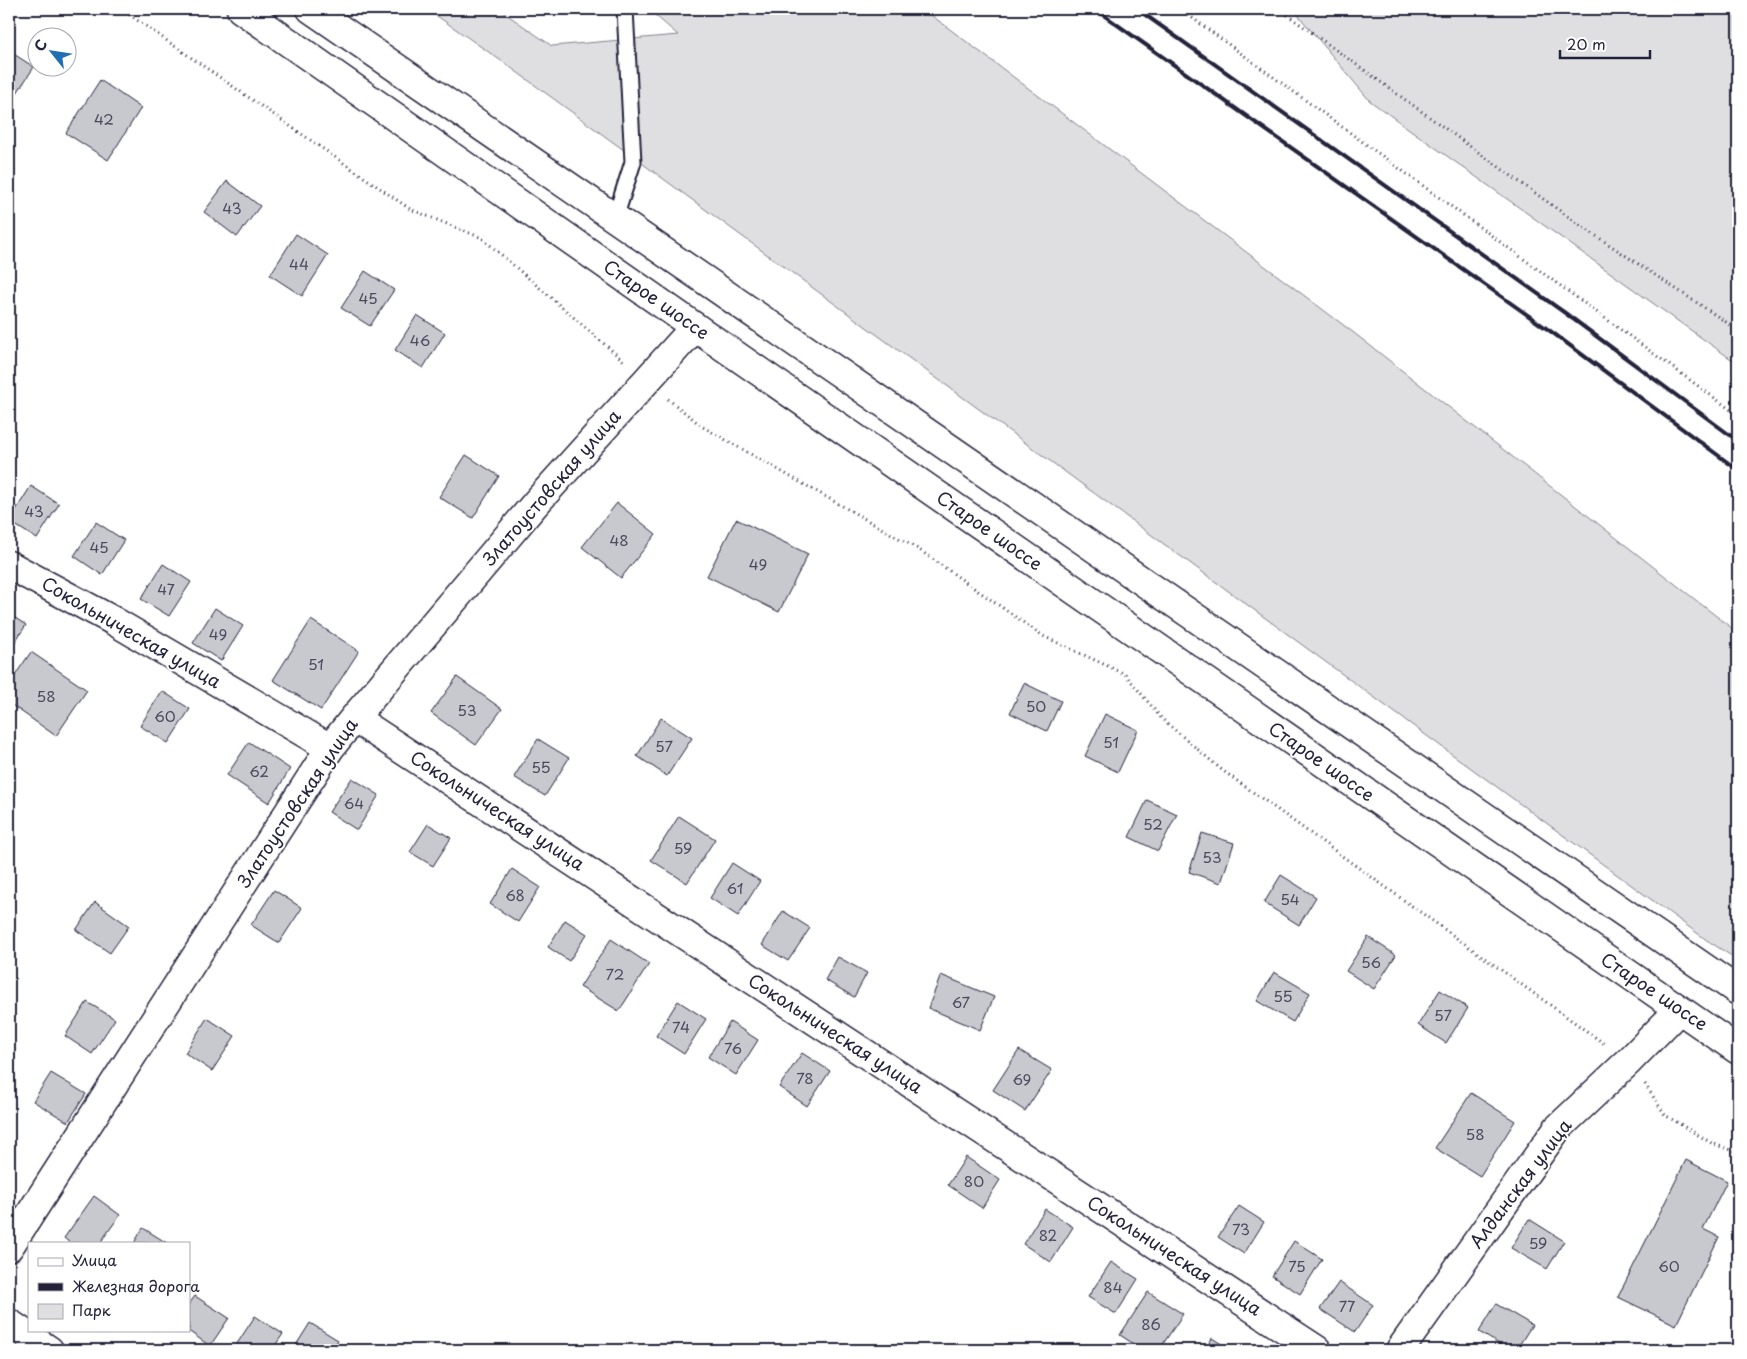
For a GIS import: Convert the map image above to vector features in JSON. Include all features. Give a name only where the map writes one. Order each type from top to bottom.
[{"type":"main road","name":"Старое шоссе","points":[[241,9],[695,327],[1738,1050]]},
{"type":"main road","points":[[311,9],[1738,991]]},
{"type":"main road","name":"Златоустовская улица","points":[[9,1247],[330,748],[535,504],[695,327]]},
{"type":"main road","name":"Сокольническая улица","points":[[9,565],[112,620],[330,748]]},
{"type":"main road","name":"Сокольническая улица","points":[[354,718],[1317,1350]]},
{"type":"main road","name":"Алданская улица","points":[[1400,1350],[1557,1129],[1630,1061],[1679,1010]]},
{"type":"main road","points":[[9,1323],[49,1350]]},
{"type":"lane","points":[[615,218],[633,162],[625,9]]},
{"type":"path","points":[[121,9],[410,209],[482,238],[646,381],[703,427],[918,549],[1043,636],[1125,674],[1162,719],[1222,770],[1630,1061],[1665,1114],[1712,1144],[1738,1152]]},
{"type":"path","points":[[1180,9],[1738,415]]},
{"type":"path","points":[[1279,9],[1580,226],[1738,330]]},
{"type":"green space","points":[[427,9],[499,9],[552,46],[678,35],[648,9],[923,9],[1354,333],[1738,633],[1738,960],[1708,941],[510,67]]},
{"type":"green space","points":[[1293,9],[1738,9],[1738,364],[1370,101]]},
{"type":"building","points":[[9,51],[28,63],[28,76],[11,102],[9,100]]},
{"type":"building","points":[[100,80],[141,108],[108,160],[66,133]]},
{"type":"building","points":[[227,181],[260,206],[237,237],[204,212]]},
{"type":"building","points":[[296,234],[328,255],[302,296],[270,275]]},
{"type":"building","points":[[365,271],[394,290],[370,326],[341,308]]},
{"type":"building","points":[[417,315],[445,333],[423,368],[395,350]]},
{"type":"building","points":[[466,455],[499,476],[473,518],[439,497]]},
{"type":"building","points":[[31,486],[59,504],[37,539],[9,521]]},
{"type":"building","points":[[617,503],[656,534],[621,578],[582,547]]},
{"type":"building","points":[[736,519],[808,554],[779,612],[707,576]]},
{"type":"building","points":[[96,522],[124,540],[102,575],[74,556]]},
{"type":"building","points":[[163,564],[191,582],[169,616],[141,599]]},
{"type":"building","points":[[215,608],[243,626],[221,661],[193,643]]},
{"type":"building","points":[[9,614],[26,625],[9,651]]},
{"type":"building","points":[[311,620],[359,651],[321,710],[273,680]]},
{"type":"building","points":[[31,652],[87,690],[56,736],[9,703],[9,684]]},
{"type":"building","points":[[457,677],[502,709],[476,745],[431,713]]},
{"type":"building","points":[[1024,683],[1061,701],[1047,731],[1010,713]]},
{"type":"building","points":[[162,691],[190,709],[168,743],[140,726]]},
{"type":"building","points":[[1105,714],[1138,730],[1118,772],[1085,756]]},
{"type":"building","points":[[661,718],[692,738],[667,776],[637,756]]},
{"type":"building","points":[[538,739],[569,758],[545,796],[514,777]]},
{"type":"building","points":[[249,742],[290,769],[269,803],[227,775]]},
{"type":"building","points":[[352,778],[379,795],[357,830],[329,812]]},
{"type":"building","points":[[1147,800],[1177,814],[1158,851],[1129,837]]},
{"type":"building","points":[[679,816],[715,839],[687,883],[651,860]]},
{"type":"building","points":[[428,824],[451,838],[433,866],[410,852]]},
{"type":"building","points":[[1202,833],[1234,843],[1221,883],[1189,872]]},
{"type":"building","points":[[732,863],[760,881],[738,916],[710,898]]},
{"type":"building","points":[[512,869],[540,887],[518,922],[490,904]]},
{"type":"building","points":[[1281,875],[1316,897],[1299,925],[1264,903]]},
{"type":"building","points":[[274,890],[302,908],[279,943],[251,925]]},
{"type":"building","points":[[95,902],[129,926],[110,953],[76,930]]},
{"type":"building","points":[[783,911],[810,928],[788,961],[762,945]]},
{"type":"building","points":[[565,920],[587,934],[569,961],[548,947]]},
{"type":"building","points":[[1368,937],[1396,955],[1374,989],[1346,971]]},
{"type":"building","points":[[611,939],[649,964],[619,1011],[580,987]]},
{"type":"building","points":[[838,957],[867,973],[854,997],[825,980]]},
{"type":"building","points":[[1274,972],[1310,993],[1293,1022],[1257,1001]]},
{"type":"building","points":[[941,975],[994,997],[980,1030],[928,1008]]},
{"type":"building","points":[[1440,990],[1468,1008],[1446,1043],[1418,1025]]},
{"type":"building","points":[[678,1001],[706,1019],[684,1054],[656,1036]]},
{"type":"building","points":[[87,1002],[115,1019],[92,1054],[65,1036]]},
{"type":"building","points":[[207,1018],[235,1036],[212,1071],[185,1053]]},
{"type":"building","points":[[730,1022],[758,1040],[736,1075],[708,1057]]},
{"type":"building","points":[[1019,1050],[1052,1070],[1025,1111],[993,1090]]},
{"type":"building","points":[[802,1053],[830,1071],[807,1106],[779,1087]]},
{"type":"building","points":[[51,1073],[86,1094],[68,1122],[33,1101]]},
{"type":"building","points":[[1471,1093],[1515,1121],[1480,1176],[1435,1148]]},
{"type":"building","points":[[966,1157],[1000,1180],[982,1208],[948,1185]]},
{"type":"building","points":[[1686,1160],[1727,1181],[1703,1229],[1719,1237],[1676,1325],[1618,1297]]},
{"type":"building","points":[[94,1196],[120,1215],[101,1242],[69,1242],[64,1238]]},
{"type":"building","points":[[1239,1206],[1264,1222],[1244,1254],[1218,1237]]},
{"type":"building","points":[[1045,1209],[1073,1227],[1051,1262],[1023,1244]]},
{"type":"building","points":[[1529,1219],[1564,1241],[1547,1269],[1511,1248]]},
{"type":"building","points":[[143,1228],[165,1242],[135,1242]]},
{"type":"building","points":[[1294,1241],[1322,1259],[1300,1294],[1272,1276]]},
{"type":"building","points":[[1111,1262],[1138,1279],[1116,1314],[1088,1297]]},
{"type":"building","points":[[1339,1282],[1373,1305],[1355,1332],[1320,1309]]},
{"type":"building","points":[[1148,1292],[1183,1314],[1159,1350],[1143,1350],[1120,1335]]},
{"type":"building","points":[[195,1296],[229,1318],[210,1346],[190,1332],[190,1303]]},
{"type":"building","points":[[1496,1304],[1532,1325],[1516,1350],[1509,1350],[1479,1332]]},
{"type":"building","points":[[255,1316],[283,1334],[272,1350],[233,1350]]},
{"type":"building","points":[[310,1323],[338,1340],[332,1350],[293,1350]]},
{"type":"building","points":[[1212,1338],[1231,1350],[1205,1350]]},
{"type":"railway","points":[[1095,9],[1553,333],[1738,470]]},
{"type":"railway","points":[[1137,9],[1565,313],[1738,441]]}]
